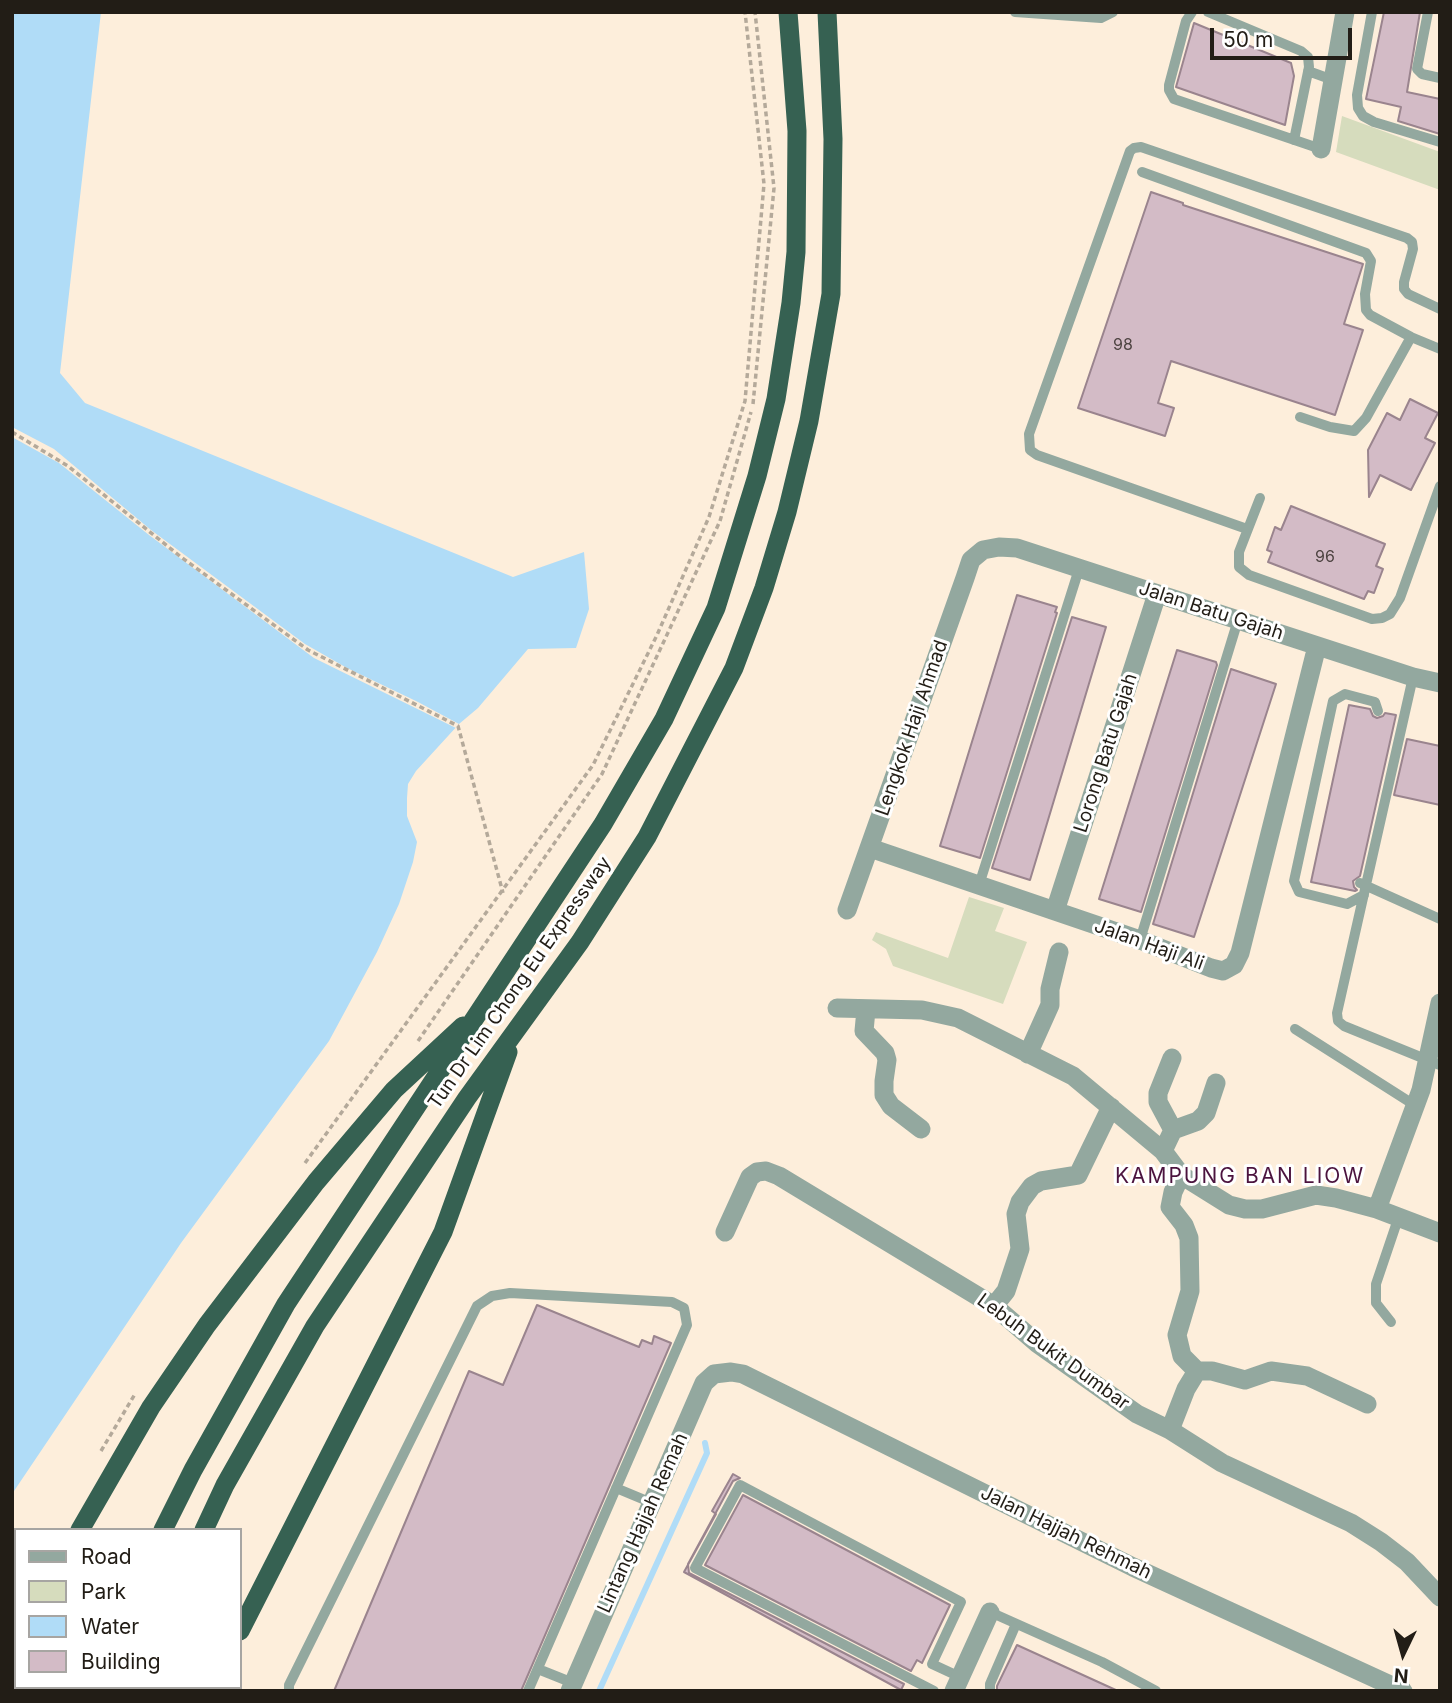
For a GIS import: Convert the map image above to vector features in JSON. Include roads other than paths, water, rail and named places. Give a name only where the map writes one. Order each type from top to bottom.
[{"type":"highway","name":"Tun Dr Lim Chong Eu Expressway","points":[[164,1528],[193,1470],[286,1304],[603,824],[664,719],[716,608],[738,542],[776,399],[792,303],[796,253],[797,131],[788,12]]},
{"type":"highway","name":"Tun Dr Lim Chong Eu Expressway","points":[[205,1528],[225,1485],[315,1326],[467,1098],[580,942],[647,836],[734,668],[764,588],[787,512],[809,421],[831,293],[834,139],[827,12]]},
{"type":"highway","points":[[81,1528],[158,1396],[207,1325],[316,1182],[394,1090],[485,1005]]},
{"type":"highway","points":[[242,1627],[443,1232],[516,1029]]},
{"type":"street","points":[[1321,149],[1345,12]]},
{"type":"street","name":"Jalan Batu Gajah","points":[[982,550],[1017,548],[1413,677],[1440,683]]},
{"type":"street","name":"Lengkok Haji Ahmad","points":[[847,910],[971,560],[982,550]]},
{"type":"street","name":"Lorong Batu Gajah","points":[[1055,912],[1157,594]]},
{"type":"street","name":"Jalan Haji Ali","points":[[870,849],[1140,940],[1223,971],[1234,965],[1240,953],[1317,646]]},
{"type":"street","points":[[1028,1054],[1050,1005],[1050,989],[1059,952]]},
{"type":"street","points":[[1377,1209],[1434,1063],[1440,1003]]},
{"type":"street","points":[[837,1008],[922,1010],[958,1018],[1073,1076],[1163,1151],[1181,1175],[1229,1205],[1262,1209],[1316,1195],[1377,1209],[1440,1233]]},
{"type":"street","points":[[866,1010],[864,1031],[886,1054],[884,1095],[891,1105],[921,1129]]},
{"type":"street","points":[[1172,1058],[1158,1093],[1158,1102],[1173,1130]]},
{"type":"street","points":[[1163,1151],[1173,1130],[1198,1121],[1206,1113],[1216,1083]]},
{"type":"street","points":[[994,1306],[1006,1291],[1020,1250],[1016,1214],[1020,1202],[1032,1186],[1041,1181],[1078,1175],[1111,1107]]},
{"type":"street","name":"Lebuh Bukit Dumbar","points":[[725,1233],[750,1177],[757,1172],[766,1171],[810,1193],[918,1262],[994,1306],[1038,1345],[1137,1413],[1223,1463],[1352,1523],[1407,1562],[1440,1597]]},
{"type":"street","points":[[1181,1175],[1170,1207],[1189,1238],[1190,1291],[1177,1335],[1182,1356],[1196,1371],[1212,1371],[1245,1380],[1271,1371],[1307,1376],[1367,1404]]},
{"type":"street","points":[[1170,1430],[1196,1371]]},
{"type":"street","name":"Lintang Hajjah Remah","points":[[572,1687],[704,1383],[714,1374],[731,1372]]},
{"type":"street","name":"Jalan Hajjah Rehmah","points":[[731,1372],[744,1374],[1133,1567],[1403,1691]]},
{"type":"street","points":[[957,1684],[990,1612]]},
{"type":"lane","points":[[1016,12],[1101,18],[1113,12]]},
{"type":"lane","points":[[1192,12],[1186,21],[1170,85],[1169,90],[1174,99],[1321,149]]},
{"type":"lane","points":[[1208,12],[1301,51],[1308,57],[1308,71],[1294,140]]},
{"type":"lane","points":[[1372,12],[1357,95],[1358,108],[1363,116],[1374,122],[1440,142]]},
{"type":"lane","points":[[1428,12],[1417,69],[1422,74],[1440,78]]},
{"type":"lane","points":[[1308,71],[1333,80]]},
{"type":"lane","points":[[1247,529],[1037,455],[1030,450],[1029,434],[1130,151],[1141,148],[1407,238],[1412,242],[1413,249],[1404,289],[1408,294],[1440,309]]},
{"type":"lane","points":[[1142,172],[1366,253],[1371,261],[1365,294],[1366,310],[1370,315],[1411,337],[1440,349]]},
{"type":"lane","points":[[1300,417],[1330,427],[1354,430],[1366,418],[1411,337]]},
{"type":"lane","points":[[1260,498],[1237,560],[1239,567],[1249,575],[1372,619],[1390,614],[1400,598],[1440,486]]},
{"type":"lane","points":[[979,885],[1079,569]]},
{"type":"lane","points":[[1140,940],[1238,620]]},
{"type":"lane","points":[[1413,677],[1363,888],[1337,1013],[1338,1021],[1344,1026],[1434,1063]]},
{"type":"lane","points":[[1363,888],[1347,904],[1299,892],[1294,881],[1333,701],[1345,694],[1375,702],[1378,711]]},
{"type":"lane","points":[[1363,888],[1440,919]]},
{"type":"lane","points":[[1295,1029],[1416,1106]]},
{"type":"lane","points":[[1391,1322],[1376,1303],[1376,1284],[1399,1216]]},
{"type":"lane","points":[[289,1691],[289,1685],[477,1306],[492,1296],[510,1293],[672,1302],[684,1308],[687,1325],[528,1691]]},
{"type":"lane","points":[[934,1691],[695,1568],[740,1485],[961,1602],[932,1664],[957,1684]]},
{"type":"lane","points":[[617,1488],[652,1503]]},
{"type":"lane","points":[[990,1612],[1102,1662],[1156,1691]]},
{"type":"lane","points":[[990,1691],[990,1684],[1016,1624]]},
{"type":"lane","points":[[538,1669],[572,1687]]},
{"type":"water","points":[[12,12],[101,12],[60,373],[85,403],[513,577],[584,552],[589,609],[576,648],[528,649],[478,708],[459,724],[416,771],[408,784],[407,798],[407,816],[417,842],[413,862],[399,904],[377,952],[329,1041],[181,1243],[12,1494]]},
{"type":"waterway","points":[[599,1691],[707,1453],[705,1443]]},
{"type":"district","name":"KAMPUNG BAN LIOW","points":[[1240,1177]]}]
